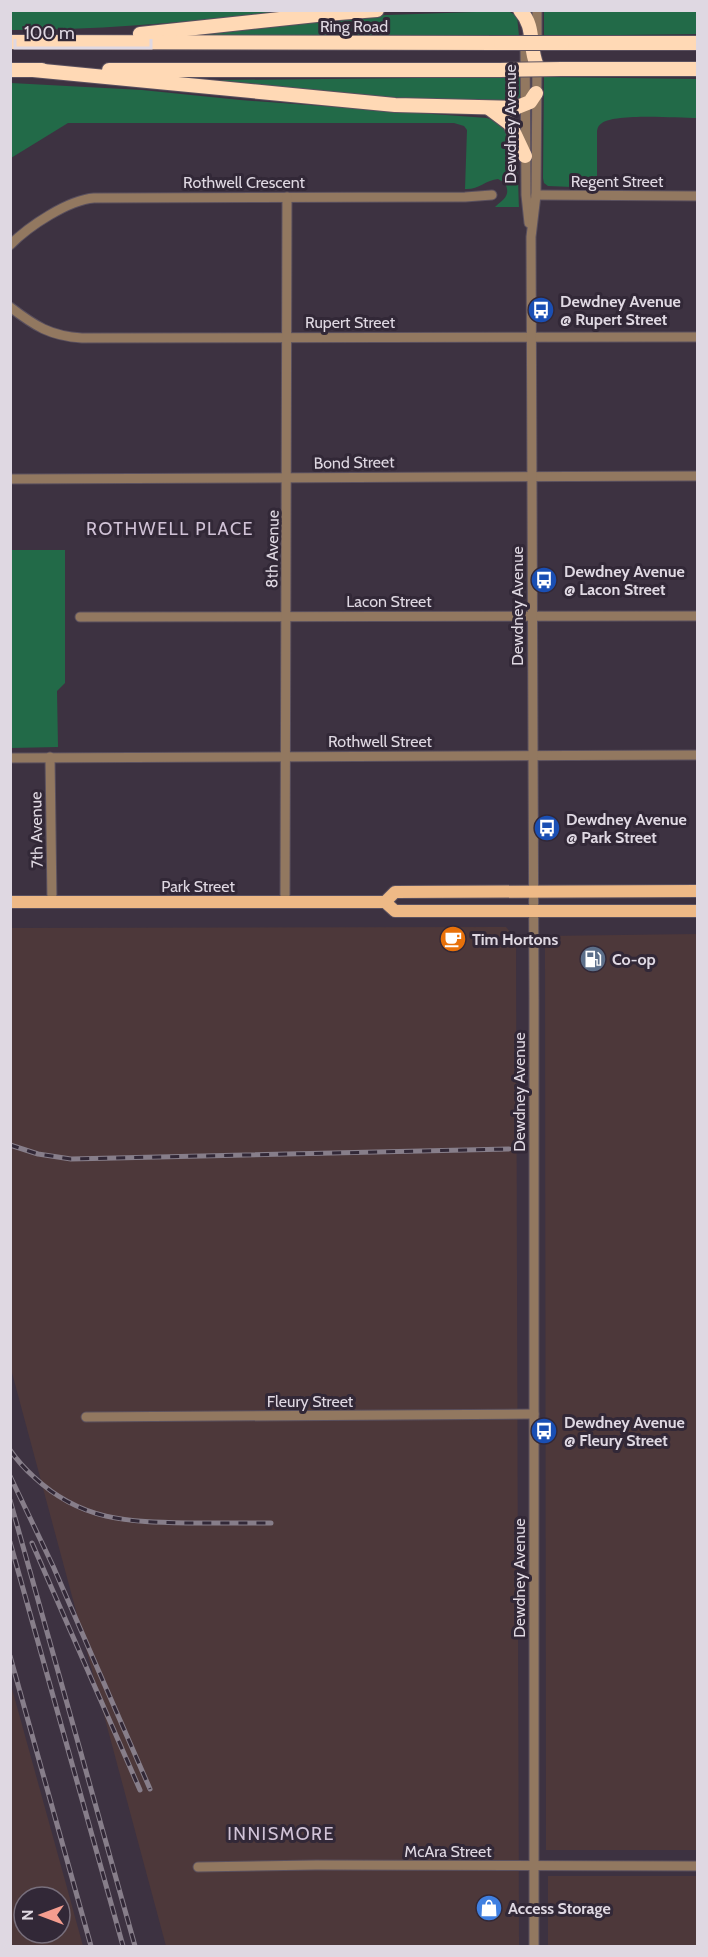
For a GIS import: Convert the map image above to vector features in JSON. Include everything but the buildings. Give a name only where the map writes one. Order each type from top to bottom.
[{"type":"highway","points":[[81,42],[377,10]]},
{"type":"highway","points":[[527,12],[531,25],[532,53],[537,66]]},
{"type":"highway","name":"Ring Road","points":[[10,42],[698,43]]},
{"type":"highway","points":[[10,70],[698,69]]},
{"type":"highway","points":[[33,70],[332,99],[490,109],[515,108],[525,105],[536,93]]},
{"type":"highway","points":[[490,109],[510,124],[525,156]]},
{"type":"main road","name":"Park Street","points":[[385,902],[395,892],[698,891]]},
{"type":"main road","name":"Park Street","points":[[10,902],[385,902],[395,911],[698,911]]},
{"type":"street","name":"Dewdney Avenue","points":[[527,12],[525,156],[526,195],[531,237]]},
{"type":"street","name":"Dewdney Avenue","points":[[534,1947],[534,891],[531,237],[536,195],[537,66]]},
{"type":"street","name":"Rothwell Crescent","points":[[10,245],[23,233],[82,199],[492,195]]},
{"type":"street","name":"Regent Street","points":[[536,195],[698,196]]},
{"type":"street","name":"8th Avenue","points":[[285,902],[287,197]]},
{"type":"street","name":"Rupert Street","points":[[10,307],[33,324],[62,336],[698,337]]},
{"type":"street","name":"Bond Street","points":[[10,479],[698,476]]},
{"type":"street","name":"Lacon Street","points":[[80,617],[698,616]]},
{"type":"street","name":"Rothwell Street","points":[[50,757],[698,755]]},
{"type":"street","points":[[10,758],[50,757]]},
{"type":"street","name":"7th Avenue","points":[[50,757],[52,902]]},
{"type":"street","name":"Fleury Street","points":[[86,1417],[534,1414]]},
{"type":"street","name":"McAra Street","points":[[198,1867],[698,1866]]},
{"type":"shaded area","points":[[506,927],[516,939],[519,1946],[166,1946],[11,1369],[10,928]]},
{"type":"shaded area","points":[[697,934],[697,1850],[546,1850],[545,936]]},
{"type":"shaded area","points":[[11,1685],[66,1885],[12,1885],[12,1945],[72,1945],[72,1906],[83,1946],[11,1946]]},
{"type":"shaded area","points":[[548,1876],[697,1876],[697,1946],[548,1946]]},
{"type":"green space","points":[[11,11],[297,11],[118,26],[11,30]]},
{"type":"green space","points":[[505,11],[517,16],[519,36],[197,35],[358,16]]},
{"type":"green space","points":[[544,11],[697,11],[697,34],[544,36]]},
{"type":"green space","points":[[520,77],[520,96],[517,101],[397,100],[216,83],[216,80]]},
{"type":"green space","points":[[544,77],[697,79],[697,118],[633,117],[602,123],[597,131],[597,188],[548,186],[544,183],[543,178]]},
{"type":"green space","points":[[11,83],[142,90],[240,100],[487,118],[504,127],[513,143],[517,165],[519,207],[495,207],[507,194],[505,183],[498,179],[465,189],[467,130],[464,126],[454,123],[68,123],[11,158]]},
{"type":"green space","points":[[11,550],[65,550],[65,683],[57,691],[58,747],[11,748]]},
{"type":"railway","points":[[10,1145],[38,1154],[71,1159],[509,1149]]},
{"type":"railway","points":[[10,1450],[27,1471],[52,1492],[88,1511],[125,1520],[145,1522],[271,1523]]},
{"type":"railway","points":[[10,1476],[53,1566],[150,1789]]},
{"type":"railway","points":[[10,1500],[135,1946]]},
{"type":"railway","points":[[10,1542],[123,1946]]},
{"type":"railway","points":[[32,1543],[140,1790]]},
{"type":"railway","points":[[10,1656],[91,1946]]},
{"type":"place","name":"Dewdney Avenue @ Rupert Street","points":[[541,310]]},
{"type":"place","name":"Dewdney Avenue @ Lacon Street","points":[[544,580]]},
{"type":"place","name":"Dewdney Avenue @ Park Street","points":[[547,828]]},
{"type":"place","name":"Tim Hortons","points":[[453,939]]},
{"type":"place","name":"Co-op","points":[[593,959]]},
{"type":"place","name":"Dewdney Avenue @ Fleury Street","points":[[544,1431]]},
{"type":"place","name":"Access Storage","points":[[489,1908]]},
{"type":"district","name":"ROTHWELL PLACE","points":[[170,529]]},
{"type":"district","name":"INNISMORE","points":[[281,1834]]}]
